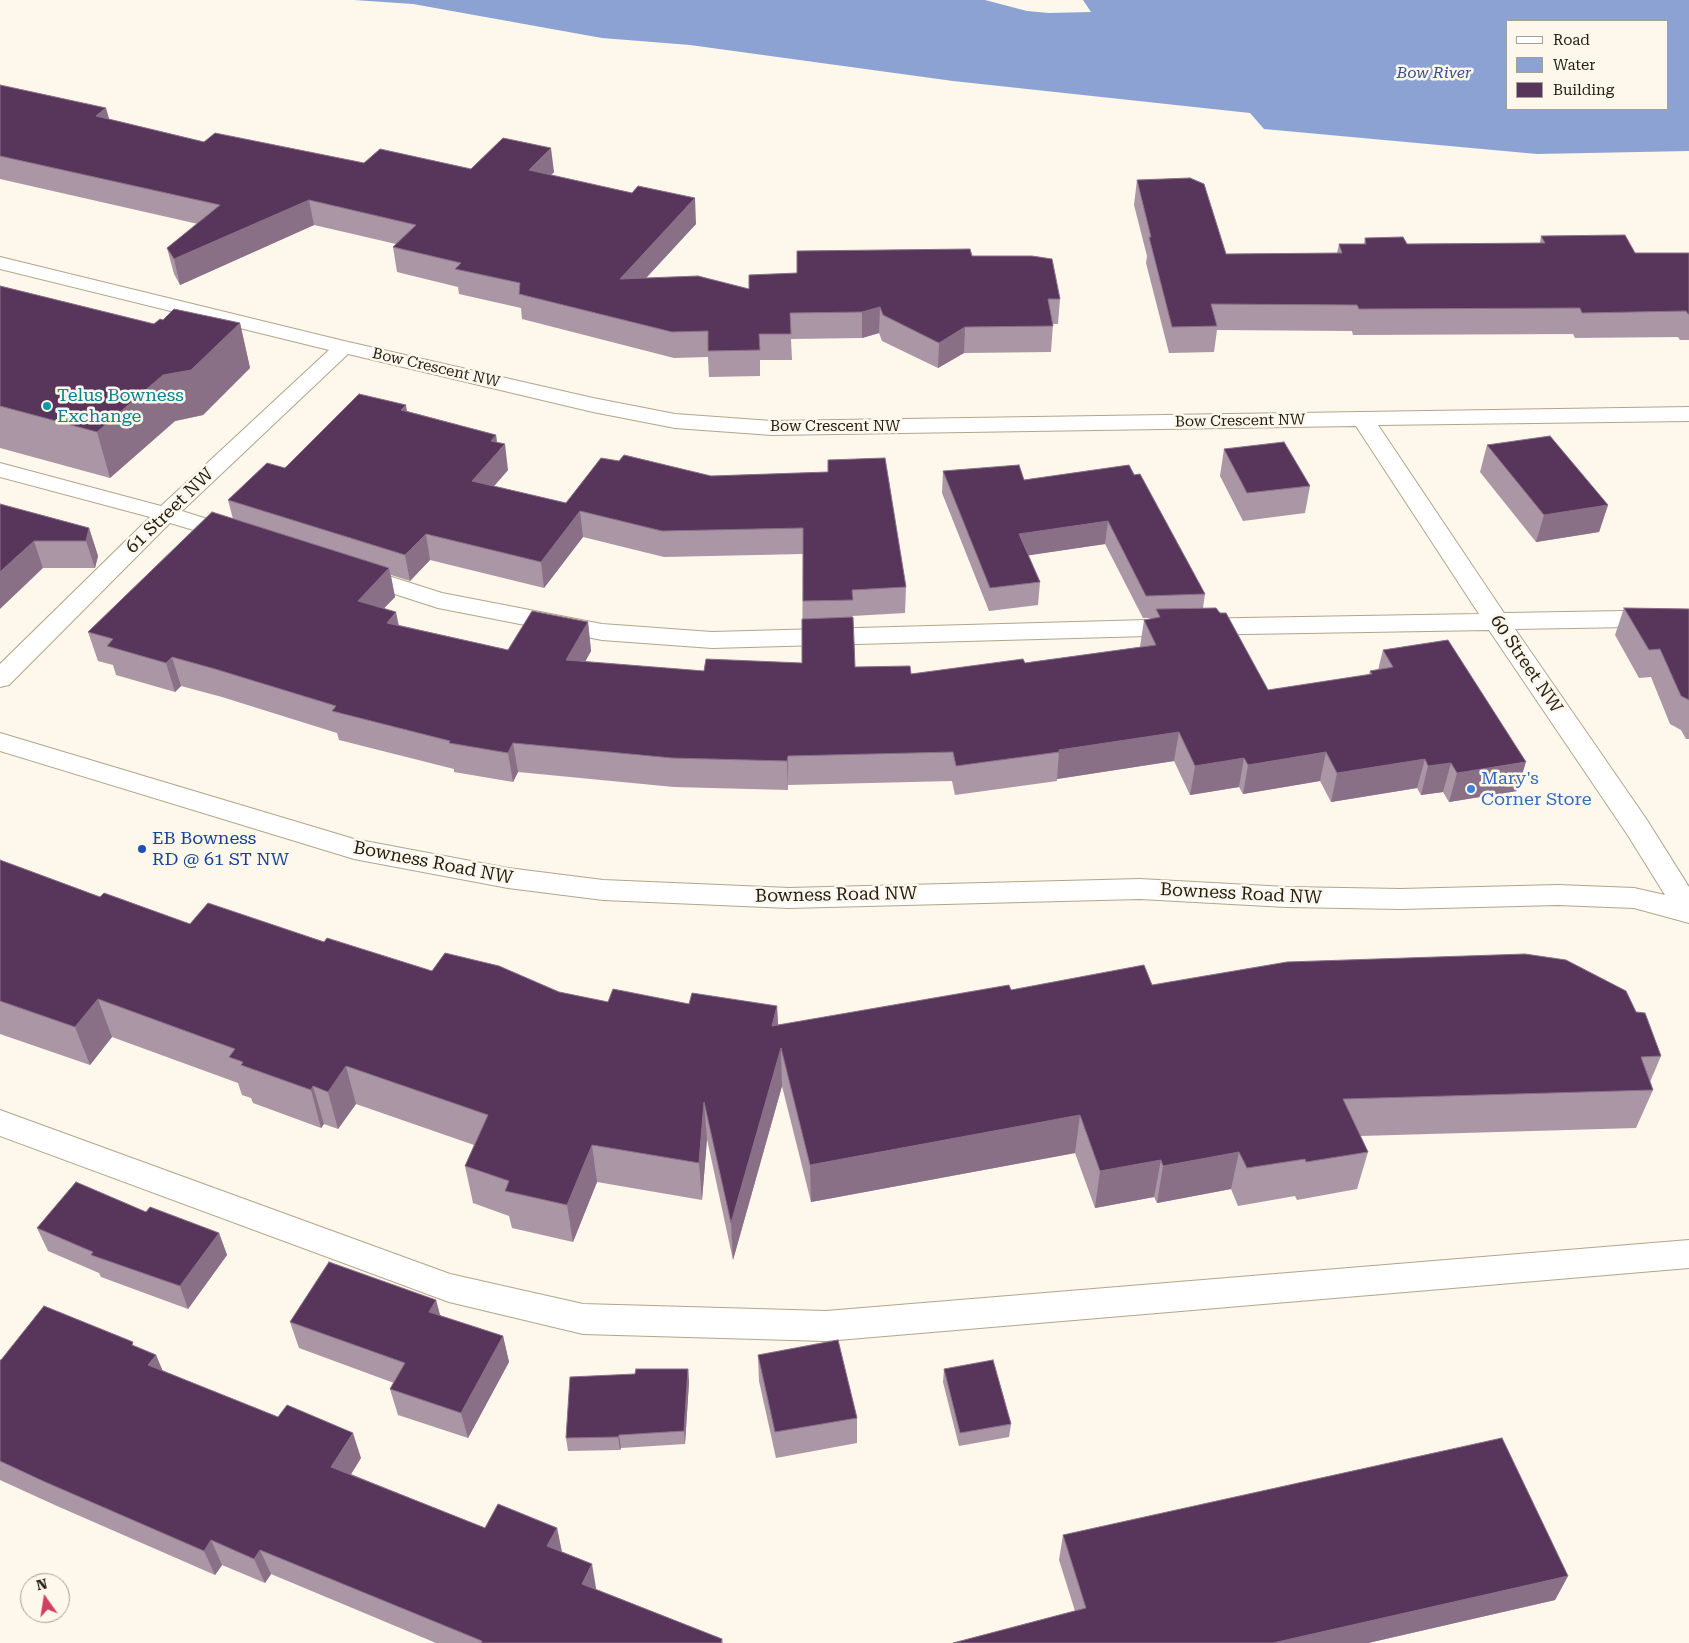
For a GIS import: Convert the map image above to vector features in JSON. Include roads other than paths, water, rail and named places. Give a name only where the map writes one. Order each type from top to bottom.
[{"type":"street","name":"Bow Crescent NW","points":[[0,263],[344,347],[593,405],[675,421],[762,428],[1689,414]]},
{"type":"street","name":"61 Street NW","points":[[0,679],[166,514],[344,347]]},
{"type":"street","name":"60 Street NW","points":[[1362,418],[1497,622],[1637,826],[1689,911]]},
{"type":"street","points":[[0,470],[166,514],[254,542]]},
{"type":"street","points":[[336,568],[438,600],[602,632],[712,640],[1184,627],[1689,618]]},
{"type":"street","name":"Bowness Road NW","points":[[0,742],[354,849],[508,878],[603,890],[789,898],[1140,889],[1286,897],[1391,899],[1558,895],[1634,898],[1689,911]]},
{"type":"street","points":[[0,1123],[449,1288],[583,1319],[826,1326],[1689,1254]]},
{"type":"water","name":"Bow River","points":[[354,0],[985,0],[1027,11],[1049,13],[1091,12],[1083,0],[1689,0],[1689,151],[1537,154],[1264,129],[1250,113],[953,81],[690,45],[602,38],[413,4]]},
{"type":"place","name":"Telus Bowness Exchange","points":[[47,406]]},
{"type":"place","name":"Mary's Corner Store","points":[[1471,789]]},
{"type":"place","name":"EB Bowness RD @ 61 ST NW","points":[[142,849]]}]
